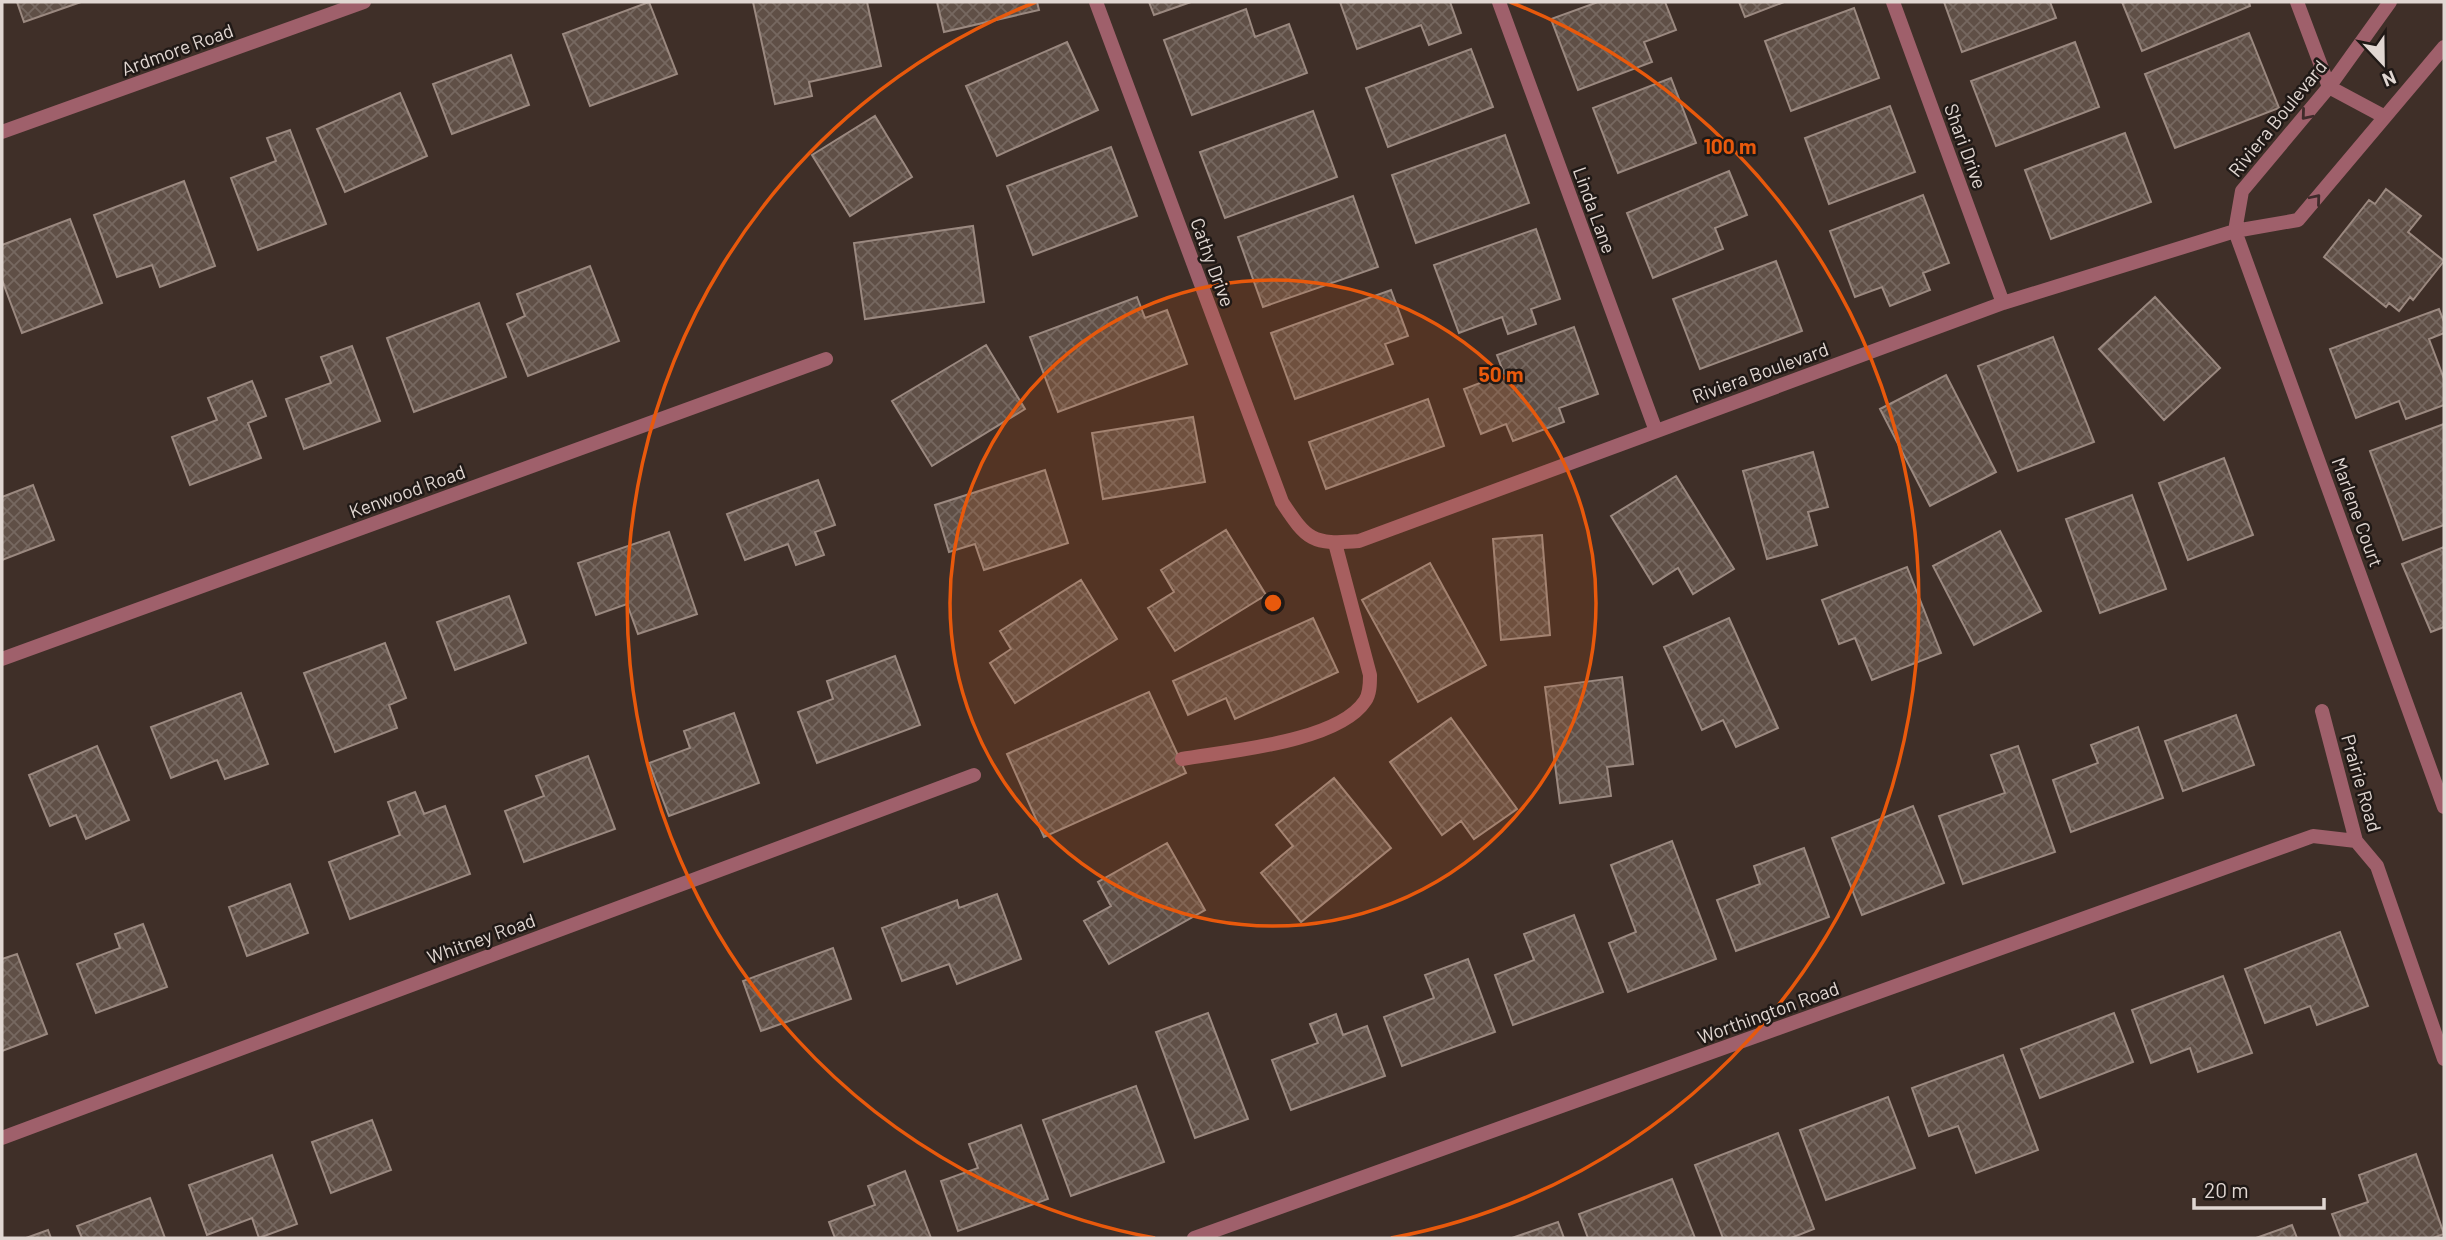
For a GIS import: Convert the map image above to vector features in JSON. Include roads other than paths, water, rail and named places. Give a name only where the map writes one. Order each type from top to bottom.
[{"type":"street","name":"Ardmore Road","points":[[2,132],[364,2]]},
{"type":"street","name":"Cathy Drive","points":[[1096,2],[1282,502],[1302,532]]},
{"type":"street","name":"Linda Lane","points":[[1499,2],[1656,431]]},
{"type":"street","name":"Shari Drive","points":[[1893,2],[2003,303]]},
{"type":"street","points":[[2297,2],[2329,88],[2385,117]]},
{"type":"street","name":"Riviera Boulevard","points":[[2235,231],[2242,191],[2329,88],[2390,2]]},
{"type":"street","name":"Riviera Boulevard","points":[[1302,532],[1329,544],[1359,541],[2003,303],[2235,231],[2298,220],[2444,47]]},
{"type":"street","name":"Marlene Court","points":[[2235,231],[2444,807]]},
{"type":"street","name":"Kenwood Road","points":[[2,659],[826,359]]},
{"type":"street","points":[[1182,759],[1301,737],[1344,720],[1366,700],[1370,675],[1335,543]]},
{"type":"street","name":"Prairie Road","points":[[2322,711],[2356,841],[2377,866],[2444,1059]]},
{"type":"street","name":"Whitney Road","points":[[2,1138],[974,775]]},
{"type":"street","name":"Worthington Road","points":[[1194,1238],[2313,836],[2356,841]]}]
